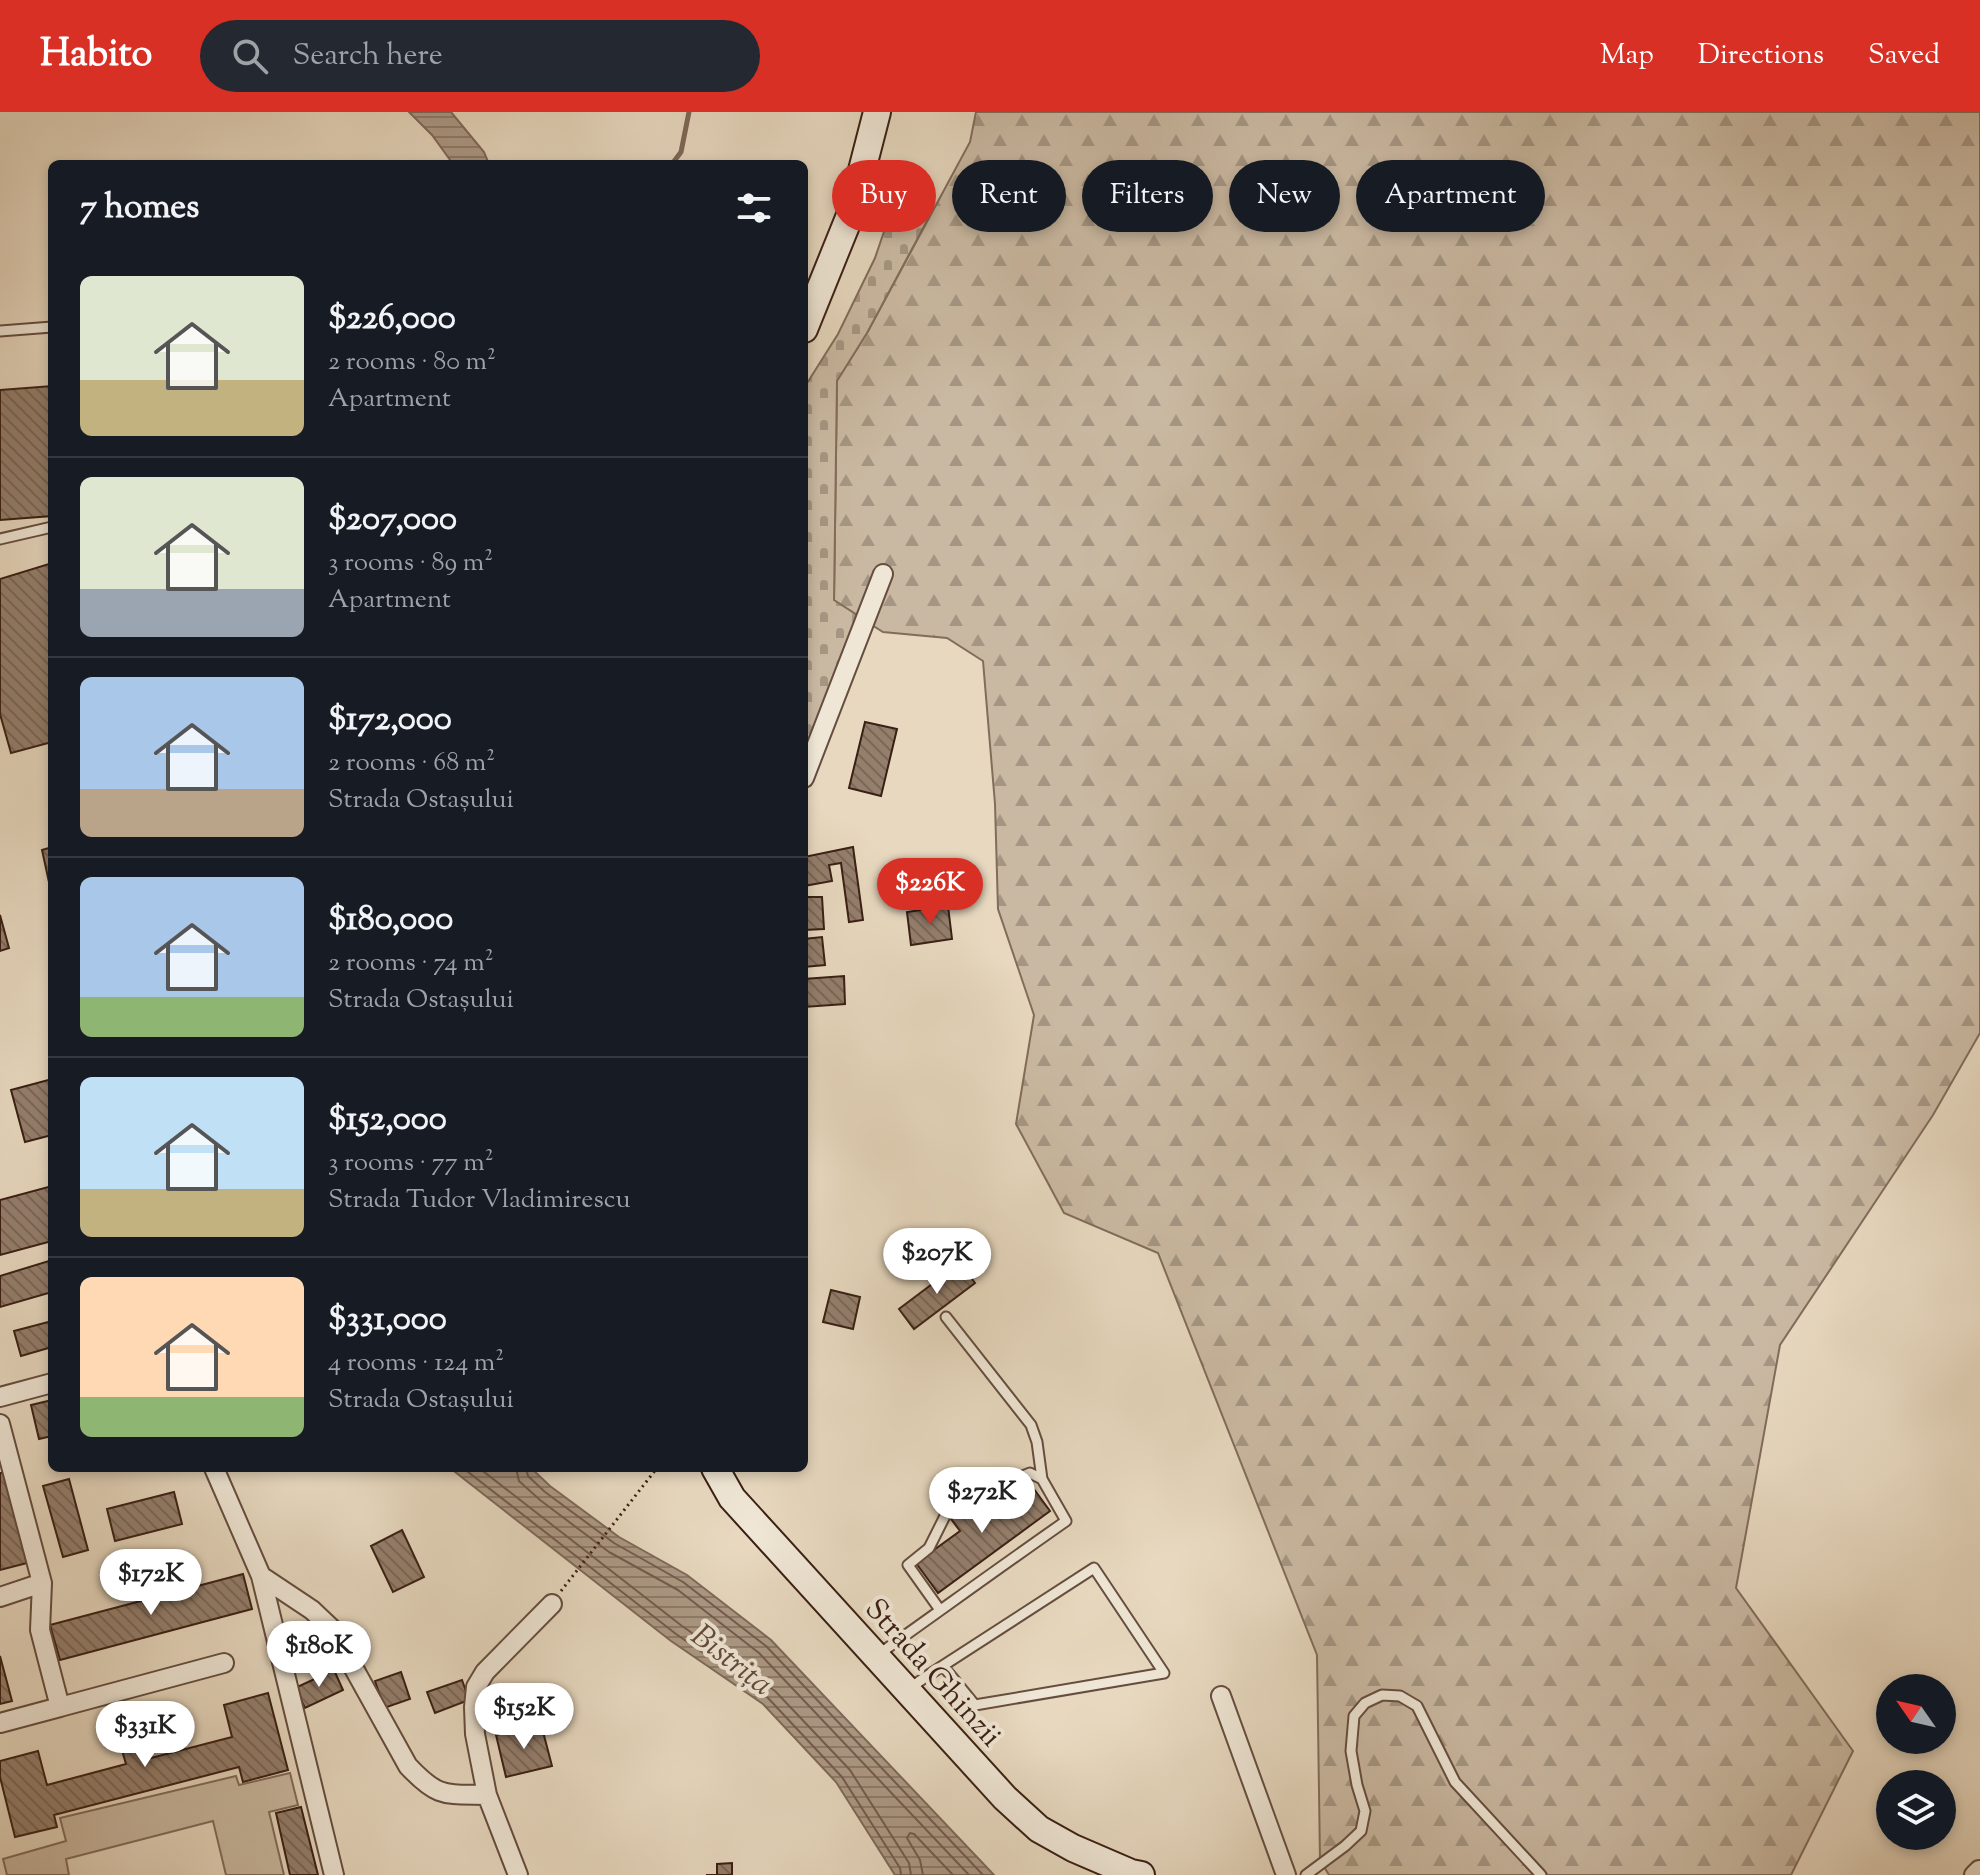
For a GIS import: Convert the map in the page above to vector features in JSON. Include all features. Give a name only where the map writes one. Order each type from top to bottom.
[{"type":"street","points":[[808,319],[851,213],[877,112]]},
{"type":"street","points":[[808,768],[883,574]]},
{"type":"street","points":[[0,1397],[48,1384]]},
{"type":"street","points":[[0,1424],[42,1583],[40,1630],[60,1707]]},
{"type":"street","points":[[216,1472],[261,1576],[334,1875]]},
{"type":"street","name":"Strada Ghinzii","points":[[717,1472],[732,1498],[1005,1798],[1039,1829],[1073,1848],[1141,1875]]},
{"type":"street","points":[[261,1576],[312,1610],[332,1629],[408,1766],[425,1784],[450,1794],[487,1795]]},
{"type":"street","points":[[0,1597],[42,1583]]},
{"type":"street","points":[[518,1875],[487,1795],[475,1734],[476,1687],[485,1672],[552,1604]]},
{"type":"street","points":[[0,1723],[224,1663]]},
{"type":"street","points":[[1221,1696],[1286,1875]]},
{"type":"lane","points":[[0,331],[48,327]]},
{"type":"lane","points":[[0,539],[48,528]]},
{"type":"lane","points":[[876,1656],[1066,1521],[1042,1479],[1037,1442],[1031,1425],[946,1317]]},
{"type":"lane","points":[[940,1610],[908,1565],[929,1548],[950,1506],[1030,1473],[1042,1479]]},
{"type":"lane","points":[[907,1690],[943,1666],[1094,1568],[1164,1673],[975,1705],[943,1666]]},
{"type":"lane","points":[[1306,1875],[1361,1831],[1365,1811],[1351,1751],[1354,1716],[1365,1703],[1382,1695],[1400,1696],[1417,1706],[1455,1782],[1541,1875]]},
{"type":"path","points":[[552,1604],[654,1472]]},
{"type":"green space","points":[[976,112],[1980,112],[1980,1033],[1933,1115],[1780,1345],[1736,1588],[1853,1751],[1791,1875],[1329,1875],[1320,1860],[1317,1655],[1158,1253],[1064,1213],[1016,1124],[1034,1015],[998,909],[995,804],[983,661],[947,638],[883,632],[834,601],[837,380],[867,333],[921,232],[936,232],[936,205],[952,175],[952,232],[1066,232],[1066,160],[960,160],[970,142]]},
{"type":"green space","points":[[884,232],[921,232],[867,333],[837,381],[834,600],[857,615],[808,746],[808,382],[838,334],[875,258]]},
{"type":"green space","points":[[290,1773],[298,1805],[269,1812],[284,1875],[226,1875],[213,1821],[66,1859],[69,1875],[7,1875],[3,1859],[66,1841],[60,1818],[236,1776],[239,1785]]},
{"type":"water","points":[[409,112],[451,112],[487,160],[450,160],[432,135]]},
{"type":"water","name":"Bistrița","points":[[455,1472],[535,1472],[619,1537],[687,1575],[771,1640],[994,1875],[895,1875],[836,1782],[763,1704],[671,1641]]},
{"type":"building","points":[[48,386],[48,516],[0,520],[0,390]]},
{"type":"building","points":[[48,564],[48,743],[11,753],[0,714],[0,579]]},
{"type":"building","points":[[865,722],[897,729],[881,796],[849,788]]},
{"type":"building","points":[[853,847],[863,920],[849,922],[841,863],[829,865],[832,881],[808,885],[808,856]]},
{"type":"building","points":[[48,848],[48,878],[42,850]]},
{"type":"building","points":[[808,897],[822,897],[824,929],[808,930]]},
{"type":"building","points":[[948,906],[952,939],[911,945],[907,912]]},
{"type":"building","points":[[0,915],[9,948],[0,951]]},
{"type":"building","points":[[822,937],[825,965],[808,967],[808,939]]},
{"type":"building","points":[[844,976],[845,1004],[808,1007],[808,979]]},
{"type":"building","points":[[48,1080],[48,1136],[25,1142],[11,1090]]},
{"type":"building","points":[[48,1187],[48,1242],[0,1255],[0,1200]]},
{"type":"building","points":[[48,1261],[48,1293],[0,1307],[0,1276]]},
{"type":"building","points":[[960,1263],[975,1283],[914,1329],[899,1309]]},
{"type":"building","points":[[831,1290],[860,1297],[853,1329],[823,1322]]},
{"type":"building","points":[[48,1322],[48,1348],[21,1356],[14,1331]]},
{"type":"building","points":[[48,1401],[48,1437],[39,1439],[31,1405]]},
{"type":"building","points":[[0,1473],[3,1473],[27,1563],[0,1570]]},
{"type":"building","points":[[69,1479],[88,1550],[63,1557],[43,1486]]},
{"type":"building","points":[[1028,1481],[1050,1511],[938,1593],[916,1563],[960,1531],[951,1519],[976,1500],[985,1512]]},
{"type":"building","points":[[174,1492],[182,1524],[115,1541],[107,1509]]},
{"type":"building","points":[[402,1530],[424,1577],[393,1592],[371,1546]]},
{"type":"building","points":[[243,1574],[252,1609],[60,1660],[50,1625]]},
{"type":"building","points":[[0,1656],[12,1701],[0,1704]]},
{"type":"building","points":[[334,1670],[343,1690],[305,1708],[295,1688]]},
{"type":"building","points":[[401,1672],[410,1699],[384,1708],[375,1681]]},
{"type":"building","points":[[462,1680],[469,1700],[435,1713],[427,1692]]},
{"type":"building","points":[[268,1693],[288,1770],[243,1782],[239,1767],[54,1815],[57,1827],[15,1837],[0,1777],[0,1761],[38,1751],[47,1785],[126,1764],[121,1747],[147,1740],[151,1758],[232,1737],[224,1705]]},
{"type":"building","points":[[541,1724],[552,1766],[506,1777],[496,1735]]},
{"type":"building","points":[[301,1807],[318,1875],[290,1875],[276,1813]]},
{"type":"building","points":[[732,1863],[732,1875],[717,1875],[717,1864]]},
{"type":"waterway","points":[[675,160],[681,152],[689,112]]}]
